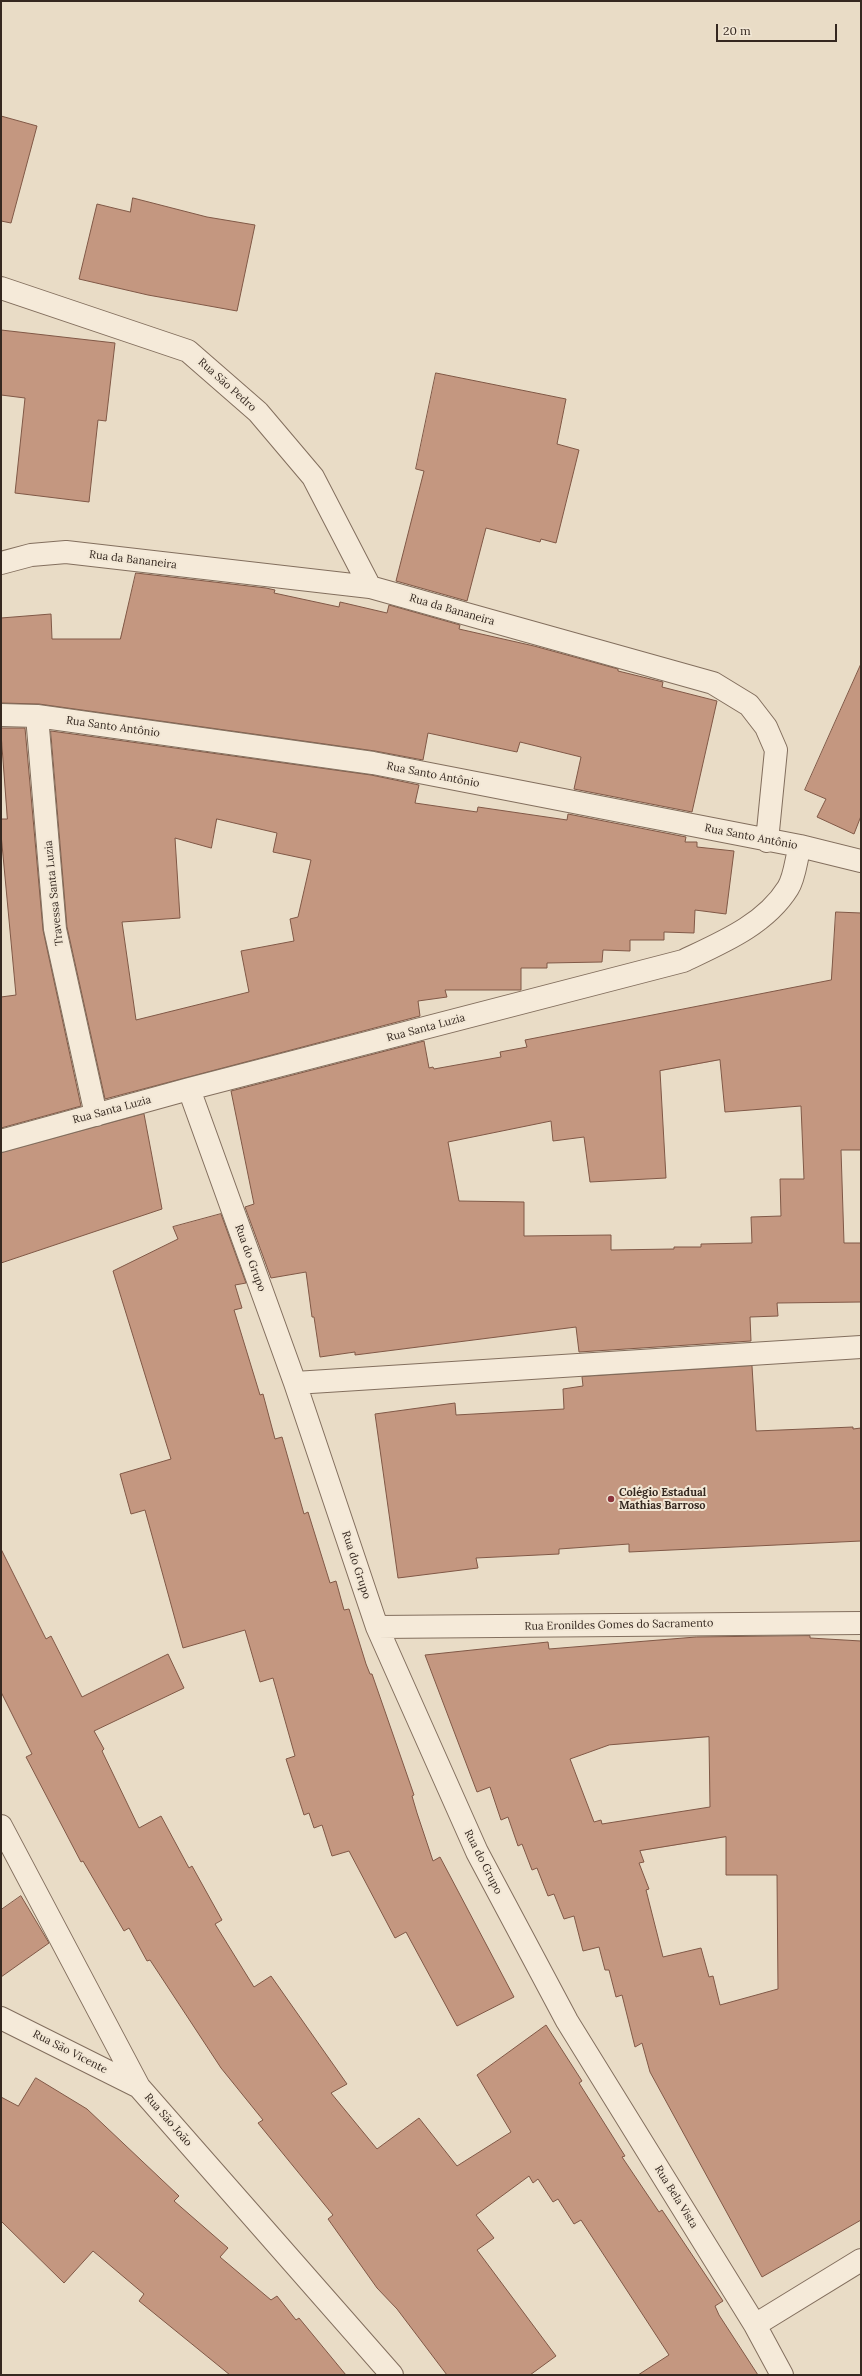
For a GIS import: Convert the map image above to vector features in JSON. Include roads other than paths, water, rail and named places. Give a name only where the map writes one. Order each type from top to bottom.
[{"type":"street","name":"Rua São Pedro","points":[[1,288],[188,351],[258,412],[313,477],[370,587]]},
{"type":"street","name":"Rua da Bananeira","points":[[1,563],[31,555],[66,552],[370,587],[713,683],[749,705],[766,727],[776,750],[768,841]]},
{"type":"street","name":"Rua Santo Antônio","points":[[1,715],[37,716],[373,763],[800,846],[861,861]]},
{"type":"street","name":"Travessa Santa Luzia","points":[[37,716],[55,929],[96,1115]]},
{"type":"street","name":"Rua Santa Luzia","points":[[1,1141],[189,1089],[683,961],[727,940],[762,918],[789,887],[800,846]]},
{"type":"street","name":"Rua do Grupo","points":[[189,1089],[295,1383],[376,1627],[477,1852],[567,2021]]},
{"type":"street","points":[[295,1383],[861,1347]]},
{"type":"street","name":"Rua Eronildes Gomes do Sacramento","points":[[376,1627],[861,1623]]},
{"type":"street","name":"Rua São João","points":[[1,1826],[139,2087],[392,2375]]},
{"type":"street","name":"Rua São Vicente","points":[[1,2018],[139,2087]]},
{"type":"street","name":"Rua Bela Vista","points":[[567,2021],[754,2325],[782,2375]]},
{"type":"street","points":[[754,2325],[861,2260]]},
{"type":"place","name":"Colégio Estadual Mathias Barroso","points":[[611,1499]]}]
